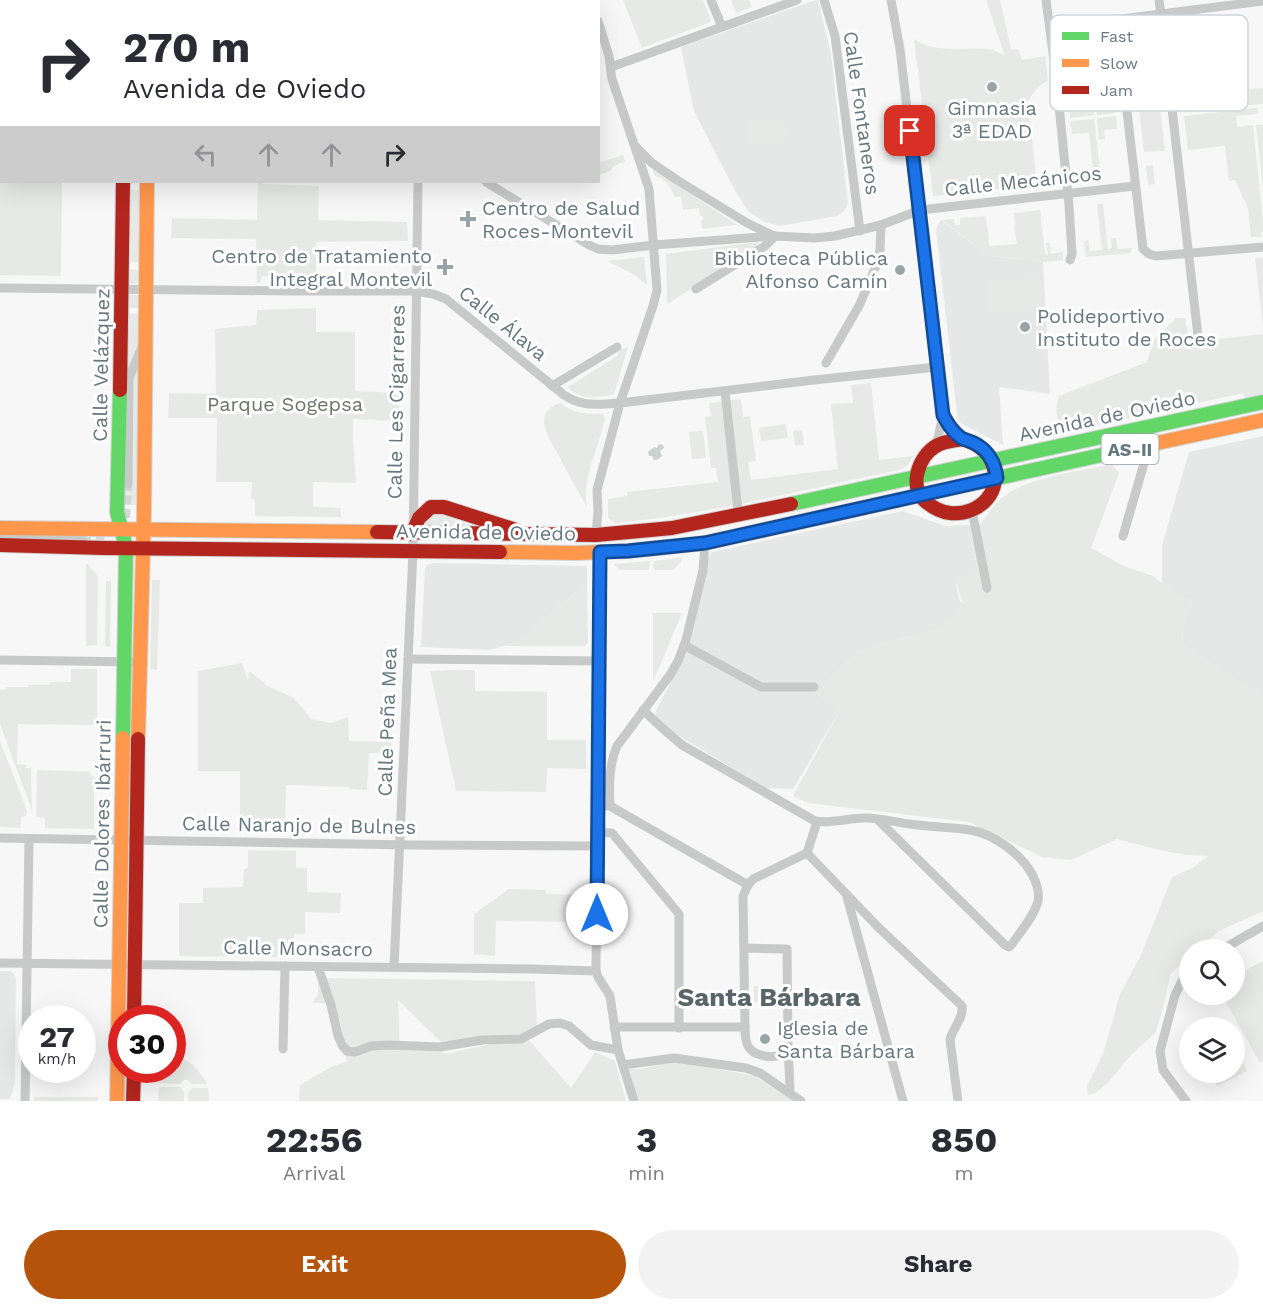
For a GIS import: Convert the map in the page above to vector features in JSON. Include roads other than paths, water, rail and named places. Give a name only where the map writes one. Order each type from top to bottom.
[{"type":"main road","name":"Calle Velázquez","points":[[123,183],[117,512],[126,548]]},
{"type":"main road","name":"Calle Velázquez","points":[[142,548],[147,183]]},
{"type":"main road","name":"Avenida de Oviedo","points":[[0,528],[534,535],[596,535],[672,528],[1263,402]]},
{"type":"main road","name":"Avenida de Oviedo","points":[[0,545],[413,551],[628,551],[705,543],[1263,420]]},
{"type":"main road","points":[[983,448],[993,460],[997,478],[993,492],[987,501],[972,510],[949,514],[936,510],[919,495],[916,477],[923,458],[933,448],[946,442],[963,439],[995,453],[1012,457]]},
{"type":"main road","name":"Avenida de Oviedo","points":[[412,534],[424,512],[431,507],[444,507],[534,535]]},
{"type":"main road","name":"Calle Dolores Ibárruri","points":[[117,1101],[126,548]]},
{"type":"main road","name":"Calle Dolores Ibárruri","points":[[134,1005],[142,548]]},
{"type":"main road","points":[[133,1101],[134,1083]]},
{"type":"street","points":[[711,0],[722,27]]},
{"type":"street","points":[[611,67],[722,27],[780,3],[797,0]]},
{"type":"street","name":"Calle Fontaneros","points":[[824,0],[835,36],[860,231]]},
{"type":"street","points":[[891,0],[900,49],[943,415],[938,438],[933,448]]},
{"type":"street","points":[[1046,0],[1050,22]]},
{"type":"street","points":[[1159,0],[1161,14]]},
{"type":"street","points":[[1153,15],[1263,1]]},
{"type":"street","points":[[596,535],[597,490],[620,403],[657,290],[649,189],[612,79],[609,56],[600,27]]},
{"type":"street","points":[[1060,111],[1068,194],[1072,254],[1070,260]]},
{"type":"street","points":[[1127,111],[1143,249],[1156,256],[1263,247]]},
{"type":"street","points":[[1172,111],[1198,336]]},
{"type":"street","points":[[634,146],[652,164],[747,223],[774,236],[765,246],[696,289]]},
{"type":"street","name":"Calle Les Cigarreres","points":[[413,551],[418,183]]},
{"type":"street","name":"Calle Mecánicos","points":[[488,183],[589,245],[598,249],[612,250],[774,236],[814,238],[835,236],[881,225],[920,210],[1135,186]]},
{"type":"street","points":[[826,363],[859,306],[876,266],[880,250],[881,225]]},
{"type":"street","name":"Calle Álava","points":[[0,288],[416,291],[433,294],[446,299],[564,396],[580,404],[590,405],[937,367]]},
{"type":"street","name":"Calle Velázquez","points":[[128,484],[129,378],[145,338]]},
{"type":"street","points":[[552,386],[617,347]]},
{"type":"street","points":[[725,391],[738,511]]},
{"type":"street","points":[[943,415],[951,428],[963,439]]},
{"type":"street","points":[[1123,536],[1145,460],[1144,446]]},
{"type":"street","points":[[987,501],[1003,486],[1033,471]]},
{"type":"street","points":[[895,500],[936,510]]},
{"type":"street","points":[[972,510],[987,588]]},
{"type":"street","points":[[0,537],[82,538]]},
{"type":"street","points":[[610,806],[610,779],[613,756],[617,746],[670,675],[684,645],[703,570],[705,543]]},
{"type":"street","name":"Calle Peña Mea","points":[[394,967],[413,551]]},
{"type":"street","points":[[600,552],[596,971],[610,996],[618,1050],[634,1101]]},
{"type":"street","points":[[684,645],[761,687],[814,687]]},
{"type":"street","points":[[408,659],[599,661]]},
{"type":"street","points":[[0,660],[139,662]]},
{"type":"street","points":[[643,710],[682,745],[817,822],[857,818],[877,819],[970,830],[985,834],[1006,846],[1021,859],[1034,879],[1039,899],[1012,944],[1009,947],[1005,945],[877,819]]},
{"type":"street","points":[[597,806],[610,806],[748,885]]},
{"type":"street","points":[[788,1044],[783,1052],[776,1056],[757,1055],[751,1052],[746,1044],[743,896],[753,879],[807,853],[817,822]]},
{"type":"street","points":[[597,832],[612,833],[679,914],[680,1028]]},
{"type":"street","name":"Calle Naranjo de Bulnes","points":[[0,838],[597,846]]},
{"type":"street","points":[[25,1101],[29,839]]},
{"type":"street","points":[[807,853],[879,928],[962,1006],[963,1012],[950,1040],[958,1101]]},
{"type":"street","points":[[847,894],[903,1101]]},
{"type":"street","points":[[1240,939],[1263,926]]},
{"type":"street","points":[[744,948],[787,949],[790,1088]]},
{"type":"street","name":"Calle Monsacro","points":[[0,963],[596,971]]},
{"type":"street","points":[[283,1049],[285,966]]},
{"type":"street","points":[[318,967],[331,1005],[338,1036],[347,1051],[355,1052],[389,1045],[440,1047],[482,1040],[521,1039],[549,1024],[560,1023],[569,1026],[591,1045],[618,1050]]},
{"type":"street","points":[[1179,988],[1160,1051],[1163,1070],[1186,1101]]},
{"type":"street","points":[[614,1027],[745,1027]]},
{"type":"street","points":[[622,1065],[674,1058],[746,1068],[760,1073],[801,1101]]},
{"type":"tunnel","points":[[121,530],[125,524],[128,484]]},
{"type":"tunnel","points":[[82,538],[109,536]]},
{"type":"place","name":"Gimnasia 3ª EDAD","points":[[992,87]]},
{"type":"place","name":"Centro de Salud Roces-Montevil","points":[[468,219]]},
{"type":"place","name":"Centro de Tratamiento Integral Montevil","points":[[445,267]]},
{"type":"place","name":"Biblioteca Pública Alfonso Camín","points":[[900,270]]},
{"type":"place","name":"Polideportivo Instituto de Roces","points":[[1025,327]]},
{"type":"place","name":"Iglesia de Santa Bárbara","points":[[765,1039]]},
{"type":"district","name":"Santa Bárbara","points":[[769,997]]},
{"type":"park label","name":"Parque Sogepsa","points":[[285,404]]}]
